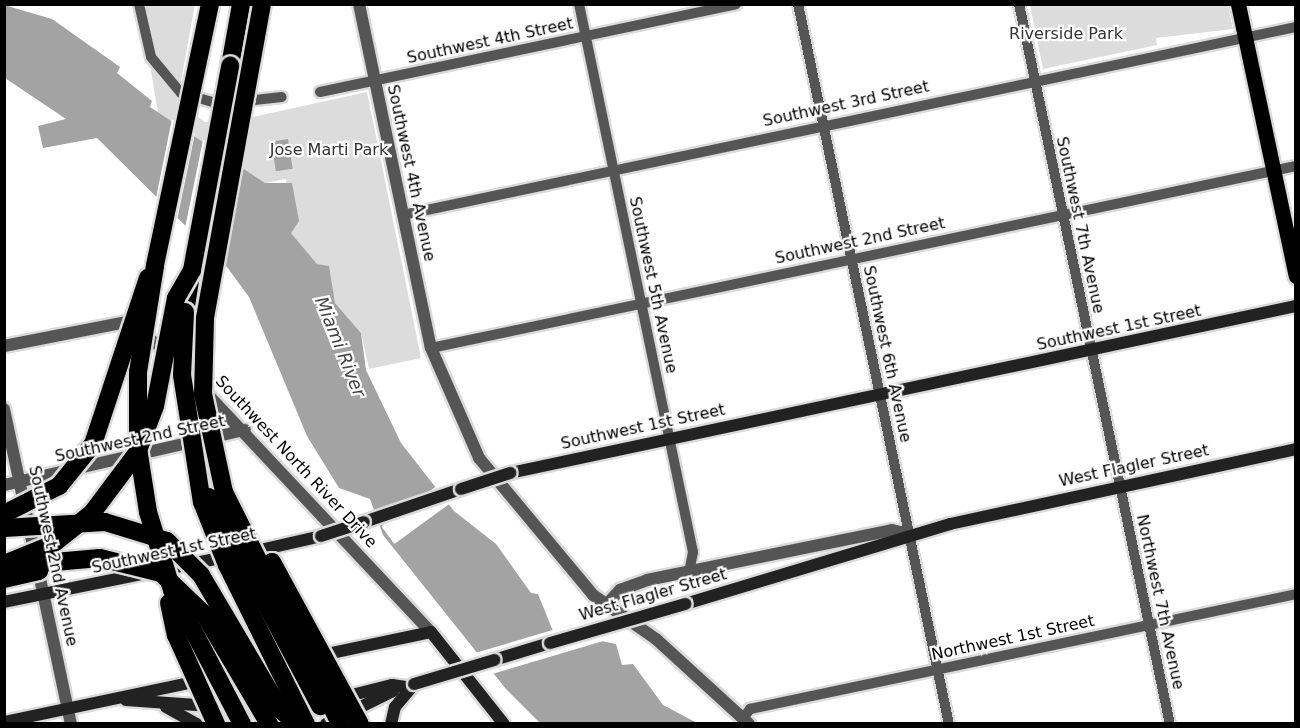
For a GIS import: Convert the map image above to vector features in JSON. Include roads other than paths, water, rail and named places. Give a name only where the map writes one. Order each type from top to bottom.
[{"type":"highway","points":[[210,4],[155,266],[138,372],[138,448],[148,512],[172,590],[242,723]]},
{"type":"highway","points":[[241,4],[192,270],[182,375],[198,485],[220,551],[306,723]]},
{"type":"highway","points":[[262,4],[202,344],[203,394],[215,455],[234,513],[340,723]]},
{"type":"highway","points":[[4,514],[58,486],[93,444],[138,294],[155,266]]},
{"type":"highway","points":[[4,566],[47,547],[78,524],[113,491],[137,453],[155,406],[176,298],[192,270]]},
{"type":"highway","points":[[215,455],[360,723]]},
{"type":"highway","points":[[198,485],[210,497],[327,723]]},
{"type":"highway","points":[[4,528],[105,522],[166,541],[201,575],[280,708],[296,723]]},
{"type":"highway","points":[[4,552],[78,524]]},
{"type":"highway","points":[[4,566],[78,560],[131,562],[161,573],[184,591],[204,614],[269,723]]},
{"type":"highway","points":[[4,579],[78,560]]},
{"type":"highway","points":[[172,590],[168,610],[176,635],[216,723]]},
{"type":"main road","points":[[1238,4],[1296,276]]},
{"type":"main road","name":"Southwest 1st Street","points":[[4,603],[321,536],[510,473],[670,437],[1092,352],[1296,306]]},
{"type":"main road","name":"West Flagler Street","points":[[327,723],[410,686],[910,534],[1296,449]]},
{"type":"main road","points":[[431,632],[504,723]]},
{"type":"main road","name":"West Flagler Street","points":[[4,722],[123,700],[431,632]]},
{"type":"main road","name":"West Flagler Street","points":[[123,700],[268,710],[392,685],[410,686]]},
{"type":"main road","points":[[392,723],[395,707],[410,686]]},
{"type":"main road","points":[[157,703],[197,723]]},
{"type":"street","points":[[139,4],[151,57],[168,81],[206,103],[282,97]]},
{"type":"street","name":"Southwest 4th Avenue","points":[[359,4],[431,348],[485,467],[606,605],[656,639],[745,722]]},
{"type":"street","name":"Southwest 5th Avenue","points":[[579,4],[693,552],[689,572]]},
{"type":"street","name":"Southwest 4th Street","points":[[320,92],[736,4]]},
{"type":"street","name":"Southwest 6th Avenue","points":[[798,4],[949,723]]},
{"type":"street","name":"Southwest 7th Avenue","points":[[1018,4],[1120,486]]},
{"type":"street","name":"Southwest 3rd Street","points":[[403,215],[1296,27]]},
{"type":"street","name":"Southwest 2nd Street","points":[[431,348],[1296,166]]},
{"type":"street","name":"Southwest North River Drive","points":[[4,346],[130,322],[246,430],[431,632]]},
{"type":"street","name":"Southwest 2nd Avenue","points":[[4,409],[71,723]]},
{"type":"street","name":"Southwest 2nd Street","points":[[4,485],[246,430]]},
{"type":"street","name":"Northwest 7th Avenue","points":[[1120,486],[1170,723]]},
{"type":"street","name":"West Flagler Street","points":[[606,605],[628,586],[892,530],[910,534]]},
{"type":"street","name":"Northwest 1st Street","points":[[745,722],[750,709],[1296,594]]},
{"type":"water","name":"Miami River","points":[[4,5],[52,19],[120,67],[117,73],[152,101],[150,107],[265,183],[292,183],[299,221],[291,233],[317,264],[329,266],[335,303],[361,333],[366,370],[401,443],[454,511],[496,544],[531,593],[538,594],[553,631],[616,644],[622,665],[633,664],[663,705],[697,723],[540,723],[506,689],[383,535],[370,499],[339,488],[307,436],[249,297],[227,267],[97,138],[43,148],[38,126],[66,119],[5,78]]},
{"type":"water","points":[[288,139],[293,169],[276,171],[271,142]]},
{"type":"park label","name":"Riverside Park","points":[[1066,34]]},
{"type":"park label","name":"Jose Marti Park","points":[[329,150]]}]
